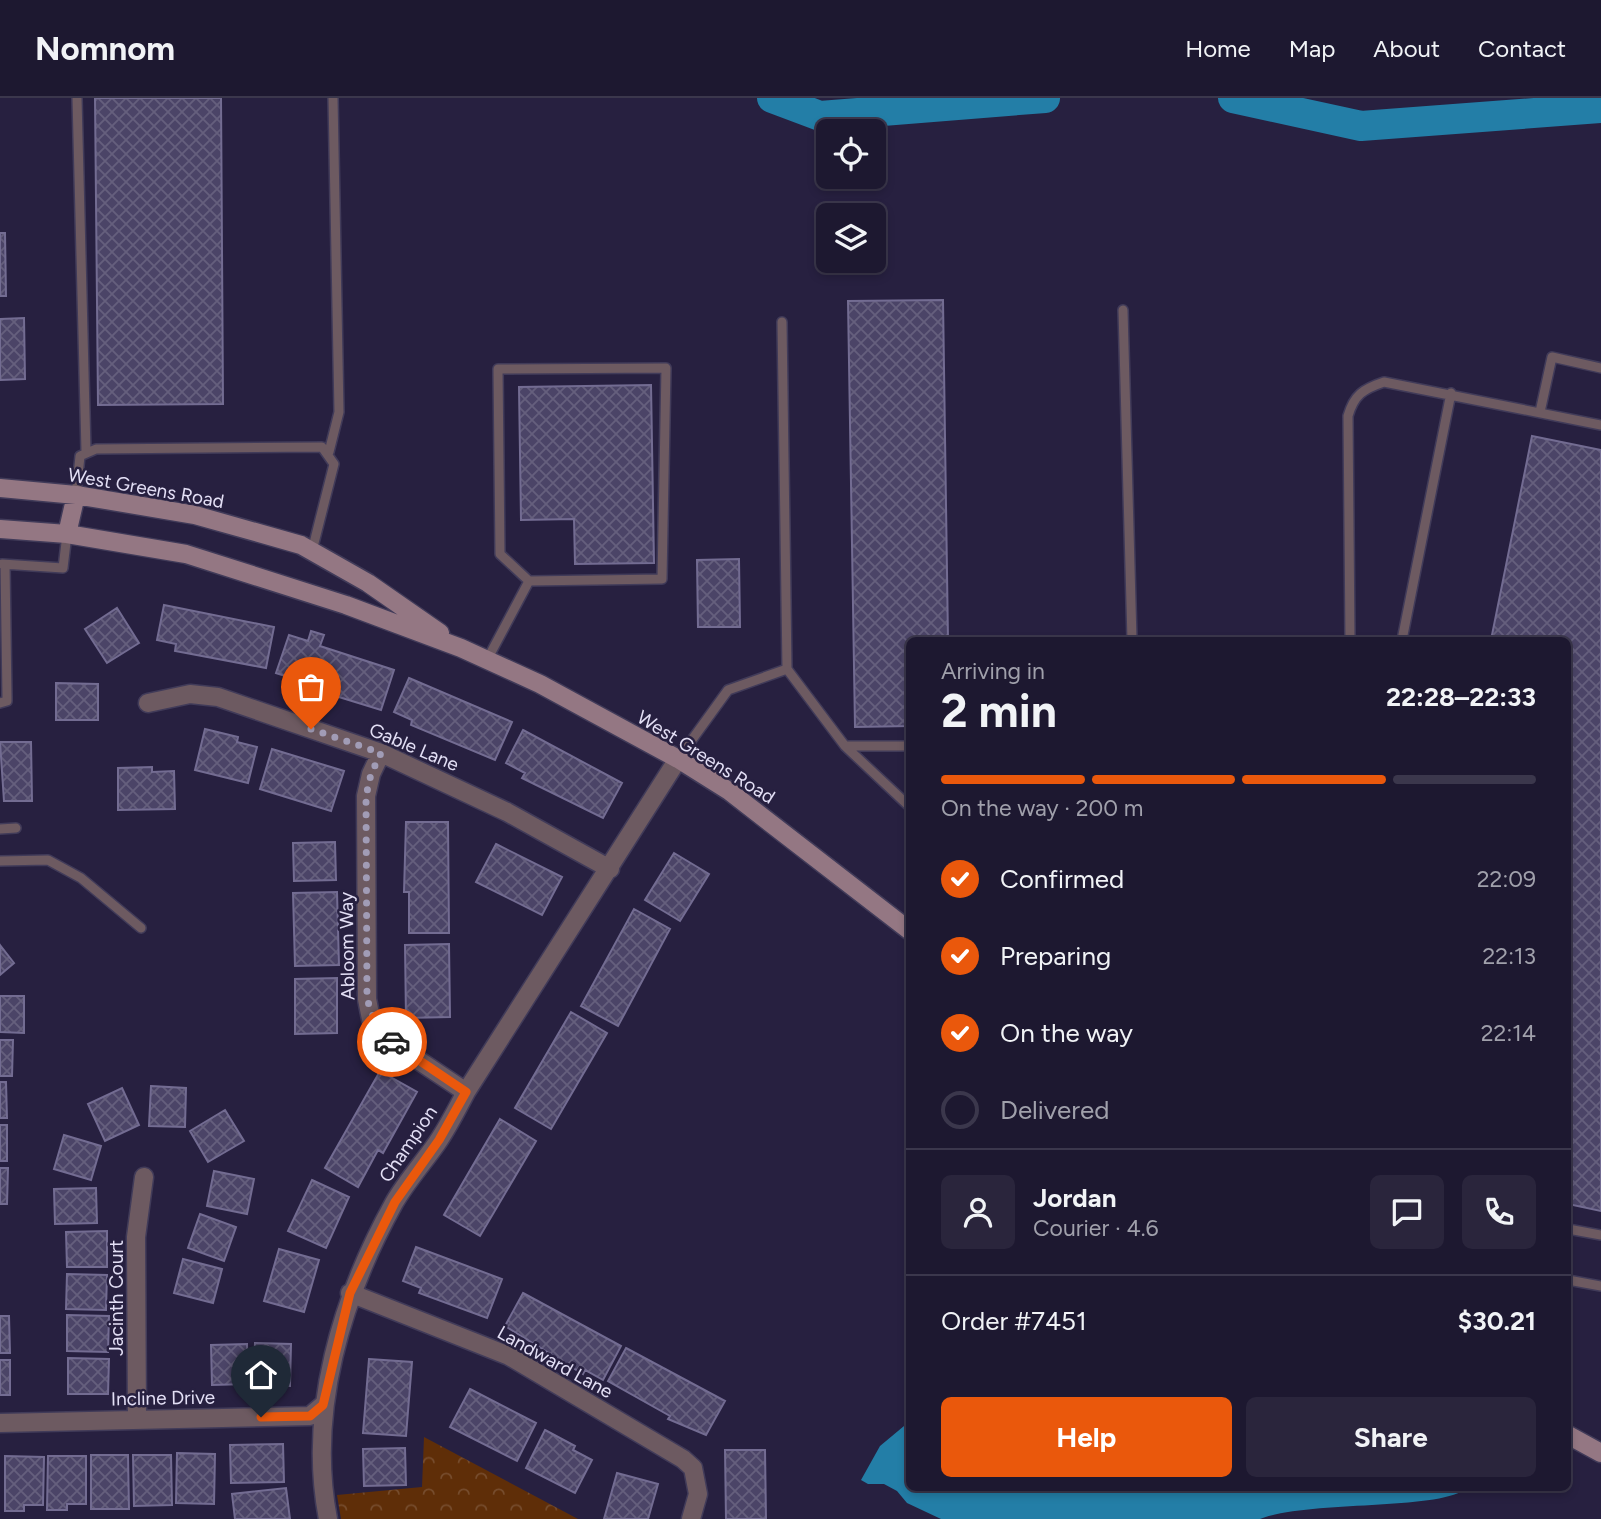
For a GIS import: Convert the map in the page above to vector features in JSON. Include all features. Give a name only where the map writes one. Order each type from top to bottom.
[{"type":"main road","name":"West Greens Road","points":[[0,488],[76,495],[195,515],[301,545],[368,583],[461,648]]},
{"type":"main road","points":[[67,534],[76,495]]},
{"type":"main road","name":"West Greens Road","points":[[0,528],[67,534],[186,554],[250,572],[461,648],[540,684],[678,759],[789,835],[906,928]]},
{"type":"main road","points":[[1571,1437],[1601,1453]]},
{"type":"street","name":"Gable Lane","points":[[148,703],[190,694],[218,696],[381,753],[508,812],[610,869]]},
{"type":"street","name":"Abloom Way","points":[[381,753],[371,774],[366,796],[367,999],[372,1019],[379,1034],[466,1092]]},
{"type":"street","name":"Champion","points":[[328,1519],[322,1489],[323,1405],[350,1293],[395,1202],[439,1140],[466,1092],[678,759]]},
{"type":"street","name":"Jacinth Court","points":[[137,1419],[136,1237],[144,1177]]},
{"type":"street","name":"Landward Lane","points":[[350,1293],[509,1356],[693,1468],[698,1494],[691,1519]]},
{"type":"street","name":"Incline Drive","points":[[0,1423],[310,1416],[323,1405]]},
{"type":"lane","points":[[78,98],[86,451]]},
{"type":"lane","points":[[329,452],[340,412],[333,98]]},
{"type":"lane","points":[[1123,310],[1132,637]]},
{"type":"lane","points":[[782,321],[787,669],[845,746],[906,803]]},
{"type":"lane","points":[[1539,412],[1552,358],[1601,368]]},
{"type":"lane","points":[[666,368],[662,579],[529,581],[500,554],[498,369],[666,368]]},
{"type":"lane","points":[[1350,637],[1348,416],[1353,398],[1365,388],[1384,382],[1451,393],[1601,425]]},
{"type":"lane","points":[[1403,637],[1451,393]]},
{"type":"lane","points":[[76,495],[80,456],[86,451],[322,447],[329,452],[334,464],[312,551]]},
{"type":"lane","points":[[0,703],[7,701],[3,564],[63,568],[67,534]]},
{"type":"lane","points":[[487,660],[529,581]]},
{"type":"lane","points":[[678,759],[728,690],[787,669]]},
{"type":"lane","points":[[845,746],[906,746]]},
{"type":"lane","points":[[0,829],[16,828]]},
{"type":"lane","points":[[0,862],[48,860],[81,878],[141,928]]},
{"type":"lane","points":[[1571,1229],[1601,1235]]},
{"type":"lane","points":[[1571,1281],[1601,1286]]},
{"type":"green space","points":[[424,1437],[578,1519],[341,1519],[337,1495],[422,1487]]},
{"type":"water","points":[[906,1424],[906,1491],[1461,1491],[1430,1500],[1309,1509],[1260,1519],[941,1519],[907,1503],[897,1491],[884,1484],[868,1484],[861,1480],[880,1446]]},
{"type":"building","points":[[95,98],[221,98],[223,404],[98,405]]},
{"type":"building","points":[[0,233],[5,233],[6,296],[0,296]]},
{"type":"building","points":[[943,300],[948,637],[906,637],[906,726],[855,727],[848,301]]},
{"type":"building","points":[[24,318],[25,379],[0,380],[0,319]]},
{"type":"building","points":[[651,385],[654,563],[575,564],[574,519],[521,520],[519,387]]},
{"type":"building","points":[[1532,436],[1601,450],[1601,1211],[1571,1205],[1571,637],[1492,637]]},
{"type":"building","points":[[739,559],[740,627],[698,627],[697,560]]},
{"type":"building","points":[[164,605],[274,627],[266,668],[175,651],[176,644],[157,640]]},
{"type":"building","points":[[117,608],[139,643],[107,663],[85,629]]},
{"type":"building","points":[[311,631],[324,635],[320,646],[394,670],[381,710],[313,689],[314,685],[276,673],[289,635],[308,641]]},
{"type":"building","points":[[409,678],[512,722],[495,760],[411,725],[412,720],[394,712]]},
{"type":"building","points":[[56,683],[98,684],[98,720],[56,720]]},
{"type":"building","points":[[205,729],[238,737],[237,742],[257,747],[248,783],[195,770]]},
{"type":"building","points":[[523,730],[622,783],[603,818],[522,778],[525,773],[506,763]]},
{"type":"building","points":[[0,742],[31,742],[32,801],[4,801]]},
{"type":"building","points":[[272,749],[344,771],[331,811],[260,789]]},
{"type":"building","points":[[152,767],[152,772],[174,771],[175,809],[118,810],[118,768]]},
{"type":"building","points":[[406,822],[448,822],[449,933],[409,933],[409,892],[404,892]]},
{"type":"building","points":[[335,842],[336,880],[294,881],[293,843]]},
{"type":"building","points":[[496,844],[562,877],[542,915],[476,882]]},
{"type":"building","points":[[674,853],[709,874],[680,921],[645,900]]},
{"type":"building","points":[[337,892],[339,965],[295,966],[293,893]]},
{"type":"building","points":[[634,909],[670,929],[618,1026],[581,1006]]},
{"type":"building","points":[[449,944],[450,1017],[406,1018],[405,945]]},
{"type":"building","points":[[0,945],[14,963],[0,975]]},
{"type":"building","points":[[337,978],[337,1033],[295,1034],[295,979]]},
{"type":"building","points":[[0,996],[24,996],[24,1033],[0,1032]]},
{"type":"building","points":[[571,1012],[607,1033],[551,1129],[515,1108]]},
{"type":"building","points":[[0,1040],[13,1040],[12,1076],[0,1076]]},
{"type":"building","points":[[380,1071],[417,1092],[383,1153],[378,1150],[358,1187],[325,1168]]},
{"type":"building","points":[[0,1082],[6,1082],[7,1118],[0,1118]]},
{"type":"building","points":[[151,1086],[186,1088],[185,1127],[149,1126]]},
{"type":"building","points":[[122,1088],[139,1125],[105,1141],[88,1104]]},
{"type":"building","points":[[225,1110],[244,1141],[208,1162],[190,1131]]},
{"type":"building","points":[[500,1119],[536,1141],[480,1236],[444,1215]]},
{"type":"building","points":[[0,1125],[7,1125],[7,1161],[0,1161]]},
{"type":"building","points":[[64,1135],[101,1146],[91,1180],[54,1169]]},
{"type":"building","points":[[0,1168],[8,1168],[7,1204],[0,1204]]},
{"type":"building","points":[[214,1171],[254,1179],[247,1214],[207,1206]]},
{"type":"building","points":[[312,1180],[349,1197],[326,1248],[288,1231]]},
{"type":"building","points":[[96,1188],[97,1223],[55,1224],[54,1189]]},
{"type":"building","points":[[200,1214],[236,1227],[224,1261],[188,1248]]},
{"type":"building","points":[[107,1231],[107,1267],[67,1267],[66,1232]]},
{"type":"building","points":[[416,1247],[502,1279],[487,1318],[419,1293],[421,1288],[403,1281]]},
{"type":"building","points":[[279,1249],[319,1260],[304,1312],[264,1301]]},
{"type":"building","points":[[183,1259],[222,1269],[213,1303],[174,1293]]},
{"type":"building","points":[[67,1274],[107,1275],[106,1310],[66,1309]]},
{"type":"building","points":[[523,1293],[621,1346],[603,1380],[585,1370],[583,1374],[505,1326]]},
{"type":"building","points":[[67,1315],[109,1316],[108,1352],[67,1351]]},
{"type":"building","points":[[0,1316],[9,1316],[10,1353],[0,1353]]},
{"type":"building","points":[[255,1343],[291,1344],[290,1386],[253,1384]]},
{"type":"building","points":[[247,1344],[248,1384],[212,1385],[211,1345]]},
{"type":"building","points":[[626,1348],[725,1401],[706,1435],[668,1419],[670,1416],[608,1381]]},
{"type":"building","points":[[68,1358],[109,1359],[108,1394],[68,1394]]},
{"type":"building","points":[[369,1359],[412,1362],[406,1436],[363,1433]]},
{"type":"building","points":[[0,1360],[10,1360],[10,1395],[0,1395]]},
{"type":"building","points":[[470,1389],[536,1423],[517,1461],[450,1427]]},
{"type":"building","points":[[545,1430],[575,1446],[573,1450],[592,1460],[575,1493],[526,1468]]},
{"type":"building","points":[[283,1444],[284,1482],[231,1483],[230,1445]]},
{"type":"building","points":[[405,1448],[406,1485],[364,1486],[363,1449]]},
{"type":"building","points":[[725,1450],[765,1450],[766,1519],[726,1519]]},
{"type":"building","points":[[177,1453],[215,1454],[214,1504],[176,1503]]},
{"type":"building","points":[[91,1455],[128,1455],[129,1509],[91,1509]]},
{"type":"building","points":[[133,1455],[171,1455],[172,1505],[134,1506]]},
{"type":"building","points":[[5,1456],[44,1457],[43,1505],[24,1505],[24,1511],[5,1511]]},
{"type":"building","points":[[48,1456],[86,1456],[86,1504],[67,1504],[67,1510],[47,1510]]},
{"type":"building","points":[[617,1473],[658,1484],[648,1519],[604,1519]]},
{"type":"building","points":[[286,1488],[290,1519],[235,1519],[232,1494]]},
{"type":"waterway","points":[[772,98],[820,116],[1045,98]]},
{"type":"waterway","points":[[1233,98],[1361,126],[1601,108]]},
{"type":"way so far","points":[[311,729],[381,753],[371,774],[366,796],[367,999],[379,1034],[392,1042]]},
{"type":"route","points":[[261,1417],[310,1416],[323,1405],[350,1293],[395,1202],[439,1140],[466,1092],[392,1042]]}]
